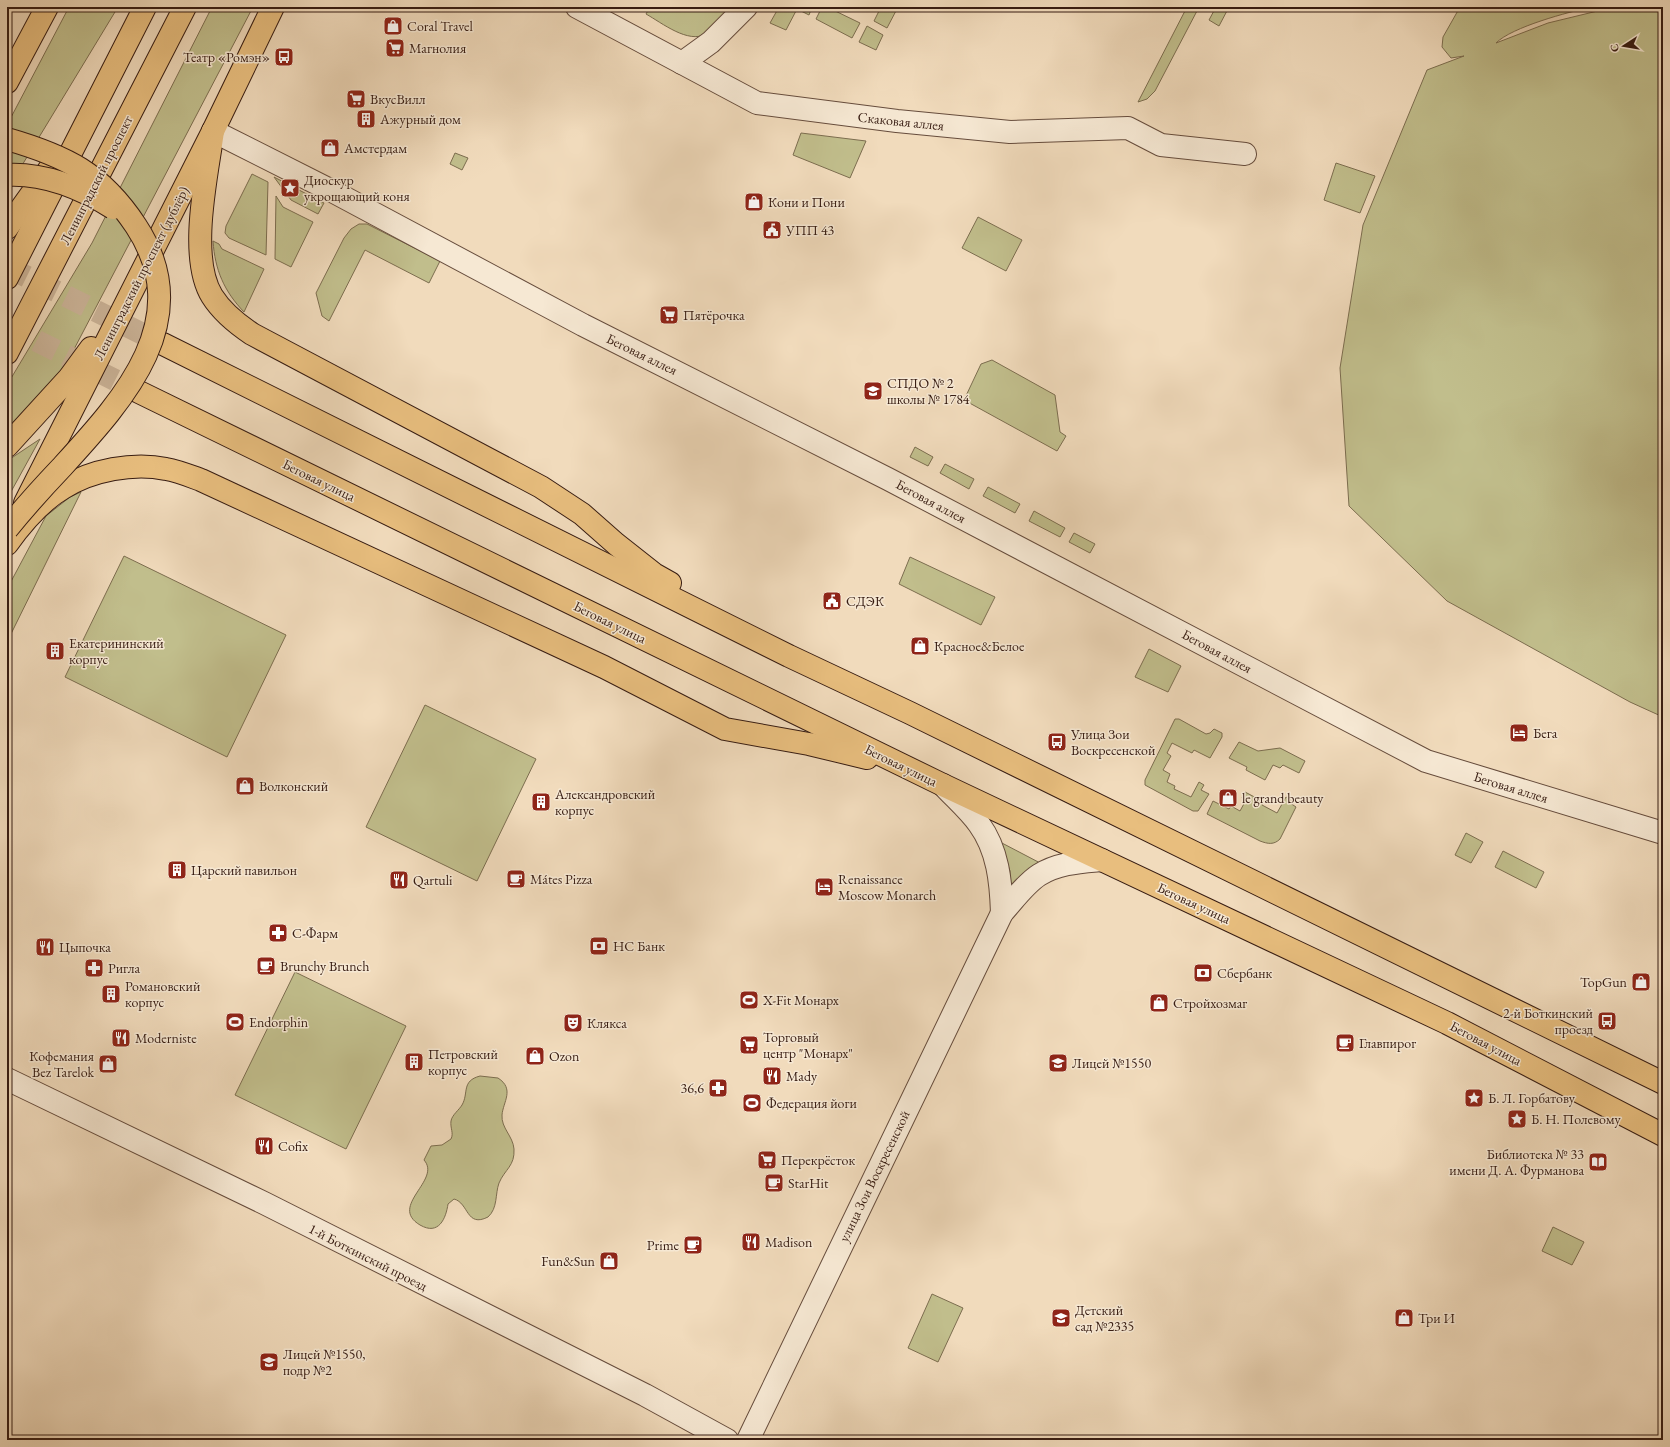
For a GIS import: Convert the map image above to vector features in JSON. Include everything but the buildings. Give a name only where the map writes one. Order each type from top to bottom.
[{"type":"main road","points":[[7,82],[15,60],[47,7]]},
{"type":"main road","points":[[7,278],[99,100],[145,7]]},
{"type":"main road","name":"Ленинградский проспект","points":[[7,353],[185,7]]},
{"type":"main road","name":"Ленинградский проспект (дублёр)","points":[[7,538],[213,131],[273,7]]},
{"type":"main road","points":[[7,228],[99,100]]},
{"type":"main road","points":[[213,131],[201,225],[200,256],[206,284],[212,297],[236,323],[252,334],[541,487],[582,514],[616,544],[654,574],[789,656]]},
{"type":"main road","points":[[7,139],[55,154],[76,166],[112,194],[134,222],[150,251],[156,267],[160,301],[154,337],[148,353],[130,384],[92,434],[7,529]]},
{"type":"main road","points":[[7,175],[47,178],[73,186],[105,203],[134,222]]},
{"type":"main road","points":[[7,446],[69,378],[115,313],[147,260]]},
{"type":"main road","points":[[163,344],[789,656],[910,713],[1663,1083]]},
{"type":"main road","name":"Беговая улица","points":[[139,392],[905,767],[1447,1023],[1663,1135]]},
{"type":"main road","points":[[7,544],[41,506],[63,488],[91,475],[118,469],[142,466],[166,469],[202,480],[295,523],[604,667],[725,729],[762,737],[809,744],[905,767]]},
{"type":"street","name":"Скаковая аллея","points":[[577,7],[745,98],[769,106],[1010,132],[1128,128],[1161,145],[1245,154]]},
{"type":"street","points":[[682,63],[711,42],[746,7]]},
{"type":"street","name":"Беговая аллея","points":[[213,131],[334,192],[583,324],[888,479],[1426,761],[1663,833]]},
{"type":"street","name":"улица Зои Воскресенской","points":[[943,785],[979,824],[990,846],[998,865],[1002,889],[1002,913]]},
{"type":"street","name":"улица Зои Воскресенской","points":[[748,1440],[1002,913],[1038,876],[1056,867],[1073,862],[1102,860]]},
{"type":"street","name":"1-й Боткинский проезд","points":[[7,1080],[270,1207],[645,1395],[727,1440]]},
{"type":"shaded area","points":[[69,7],[118,7],[7,190],[7,125]]},
{"type":"shaded area","points":[[212,7],[253,7],[60,376],[7,432],[7,385],[92,243]]},
{"type":"shaded area","points":[[650,7],[733,7],[706,34],[691,36],[675,31],[646,14]]},
{"type":"shaded area","points":[[779,7],[812,7],[809,15],[797,9],[786,30],[770,23]]},
{"type":"shaded area","points":[[822,7],[827,7],[860,23],[852,38],[816,19]]},
{"type":"shaded area","points":[[881,7],[898,7],[887,28],[874,21]]},
{"type":"shaded area","points":[[1187,7],[1198,9],[1155,91],[1147,99],[1138,102]]},
{"type":"shaded area","points":[[1216,7],[1229,7],[1219,26],[1209,20]]},
{"type":"shaded area","points":[[1460,7],[1592,7],[1555,16],[1527,26],[1514,31],[1496,43],[1548,23],[1614,7],[1663,7],[1663,717],[1630,702],[1447,601],[1349,506],[1340,368],[1363,225],[1427,70],[1464,56],[1451,58],[1442,47],[1443,37]]},
{"type":"shaded area","points":[[867,26],[883,35],[876,50],[859,42]]},
{"type":"shaded area","points":[[801,133],[866,141],[850,178],[793,155]]},
{"type":"shaded area","points":[[455,153],[468,158],[462,170],[450,164]]},
{"type":"shaded area","points":[[1336,163],[1375,176],[1360,213],[1324,200]]},
{"type":"shaded area","points":[[252,174],[268,182],[266,255],[229,238],[225,233],[226,226]]},
{"type":"shaded area","points":[[274,177],[324,203],[318,214],[291,200]]},
{"type":"shaded area","points":[[276,196],[283,207],[313,222],[291,267],[275,259]]},
{"type":"shaded area","points":[[978,217],[1022,240],[1006,271],[962,248]]},
{"type":"shaded area","points":[[359,224],[367,224],[440,261],[429,283],[365,250],[329,321],[322,316],[316,293],[344,238],[351,229]]},
{"type":"shaded area","points":[[213,241],[219,244],[222,249],[264,269],[244,312],[231,296],[218,271]]},
{"type":"shaded area","points":[[992,360],[1055,395],[1060,432],[1066,436],[1057,451],[964,400],[981,364]]},
{"type":"shaded area","points":[[40,439],[7,499],[7,461]]},
{"type":"shaded area","points":[[915,447],[933,457],[928,466],[910,457]]},
{"type":"shaded area","points":[[945,464],[974,479],[969,489],[940,473]]},
{"type":"shaded area","points":[[988,487],[1020,504],[1015,513],[983,496]]},
{"type":"shaded area","points":[[81,492],[7,642],[7,589],[46,516],[70,497]]},
{"type":"shaded area","points":[[1034,511],[1065,528],[1060,537],[1029,521]]},
{"type":"shaded area","points":[[1074,533],[1095,544],[1090,553],[1069,542]]},
{"type":"shaded area","points":[[124,556],[286,635],[227,757],[65,677]]},
{"type":"shaded area","points":[[910,557],[995,597],[981,625],[899,584]]},
{"type":"shaded area","points":[[1149,649],[1181,666],[1168,692],[1135,677]]},
{"type":"shaded area","points":[[425,705],[536,759],[477,881],[366,827]]},
{"type":"shaded area","points":[[1175,719],[1179,719],[1206,734],[1210,733],[1214,729],[1222,733],[1222,737],[1210,758],[1194,750],[1192,753],[1172,743],[1167,753],[1171,756],[1163,770],[1170,774],[1167,782],[1175,786],[1174,789],[1191,797],[1199,782],[1204,785],[1201,790],[1209,794],[1198,811],[1193,811],[1145,785],[1145,780]]},
{"type":"shaded area","points":[[1239,742],[1258,751],[1280,748],[1305,761],[1299,773],[1283,765],[1280,768],[1273,765],[1265,780],[1246,770],[1247,767],[1229,758]]},
{"type":"shaded area","points":[[1245,792],[1264,802],[1262,805],[1277,813],[1286,797],[1291,800],[1290,803],[1296,807],[1278,841],[1266,843],[1260,841],[1207,814],[1213,801],[1229,809],[1231,806],[1240,811],[1246,800],[1242,798]]},
{"type":"shaded area","points":[[1466,833],[1483,842],[1471,863],[1455,855]]},
{"type":"shaded area","points":[[1000,842],[1044,865],[1009,896],[1010,871]]},
{"type":"shaded area","points":[[1503,851],[1544,872],[1536,888],[1495,867]]},
{"type":"shaded area","points":[[295,972],[406,1026],[346,1149],[235,1095]]},
{"type":"shaded area","points":[[480,1076],[498,1078],[506,1087],[507,1096],[502,1120],[512,1140],[514,1149],[513,1160],[501,1178],[495,1205],[488,1217],[481,1220],[472,1217],[468,1214],[459,1201],[454,1199],[448,1204],[443,1220],[440,1224],[437,1227],[427,1228],[420,1225],[412,1218],[410,1210],[412,1201],[426,1176],[428,1168],[424,1160],[431,1146],[442,1145],[451,1139],[452,1119],[464,1101],[466,1088],[470,1081]]},
{"type":"shaded area","points":[[1553,1227],[1584,1242],[1572,1265],[1542,1251]]},
{"type":"shaded area","points":[[932,1294],[963,1308],[938,1362],[908,1348]]},
{"type":"tunnel","points":[[7,267],[163,344]]},
{"type":"tunnel","points":[[7,326],[139,392]]},
{"type":"place","name":"Coral Travel","points":[[393,26]]},
{"type":"place","name":"Магнолия","points":[[395,48]]},
{"type":"place","name":"Театр «Ромэн»","points":[[284,57]]},
{"type":"place","name":"ВкусВилл","points":[[356,99]]},
{"type":"place","name":"Ажурный дом","points":[[366,119]]},
{"type":"place","name":"Амстердам","points":[[330,148]]},
{"type":"place","name":"Диоскур укрощающий коня","points":[[290,188]]},
{"type":"place","name":"Кони и Пони","points":[[754,202]]},
{"type":"place","name":"УПП 43","points":[[772,230]]},
{"type":"place","name":"Пятёрочка","points":[[669,315]]},
{"type":"place","name":"СПДО № 2 школы № 1784","points":[[873,391]]},
{"type":"place","name":"СДЭК","points":[[832,601]]},
{"type":"place","name":"Красное&Белое","points":[[920,646]]},
{"type":"place","name":"Екатерининский корпус","points":[[55,651]]},
{"type":"place","name":"Бега","points":[[1519,733]]},
{"type":"place","name":"Улица Зои Воскресенской","points":[[1057,742]]},
{"type":"place","name":"Волконский","points":[[245,786]]},
{"type":"place","name":"le grand beauty","points":[[1228,798]]},
{"type":"place","name":"Александровский корпус","points":[[541,802]]},
{"type":"place","name":"Царский павильон","points":[[177,870]]},
{"type":"place","name":"Mátes Pizza","points":[[516,879]]},
{"type":"place","name":"Qartuli","points":[[399,880]]},
{"type":"place","name":"Renaissance Moscow Monarch","points":[[824,887]]},
{"type":"place","name":"С-Фарм","points":[[278,933]]},
{"type":"place","name":"НС Банк","points":[[599,946]]},
{"type":"place","name":"Цыпочка","points":[[45,947]]},
{"type":"place","name":"Brunchy Brunch","points":[[266,966]]},
{"type":"place","name":"Ригла","points":[[94,968]]},
{"type":"place","name":"Сбербанк","points":[[1203,973]]},
{"type":"place","name":"TopGun","points":[[1641,982]]},
{"type":"place","name":"Романовский корпус","points":[[111,994]]},
{"type":"place","name":"X-Fit Монарх","points":[[749,1000]]},
{"type":"place","name":"Стройхозмаг","points":[[1159,1003]]},
{"type":"place","name":"2-й Боткинский проезд","points":[[1607,1021]]},
{"type":"place","name":"Endorphin","points":[[235,1022]]},
{"type":"place","name":"Клякса","points":[[573,1023]]},
{"type":"place","name":"Moderniste","points":[[121,1038]]},
{"type":"place","name":"Главпирог","points":[[1345,1043]]},
{"type":"place","name":"Торговый центр \"Монарх\"","points":[[749,1045]]},
{"type":"place","name":"Ozon","points":[[535,1056]]},
{"type":"place","name":"Петровский корпус","points":[[414,1062]]},
{"type":"place","name":"Лицей №1550","points":[[1058,1063]]},
{"type":"place","name":"Кофемания Bez Tarelok","points":[[108,1064]]},
{"type":"place","name":"Mady","points":[[772,1076]]},
{"type":"place","name":"36,6","points":[[718,1088]]},
{"type":"place","name":"Б. Л. Горбатову","points":[[1474,1098]]},
{"type":"place","name":"Федерация йоги","points":[[752,1103]]},
{"type":"place","name":"Б. Н. Полевому","points":[[1517,1119]]},
{"type":"place","name":"Cofix","points":[[264,1146]]},
{"type":"place","name":"Перекрёсток","points":[[767,1160]]},
{"type":"place","name":"Библиотека № 33 имени Д. А. Фурманова","points":[[1598,1162]]},
{"type":"place","name":"StarHit","points":[[774,1183]]},
{"type":"place","name":"Madison","points":[[751,1242]]},
{"type":"place","name":"Prime","points":[[693,1245]]},
{"type":"place","name":"Fun&Sun","points":[[609,1261]]},
{"type":"place","name":"Детский сад №2335","points":[[1061,1318]]},
{"type":"place","name":"Три И","points":[[1404,1318]]},
{"type":"place","name":"Лицей №1550, подр №2","points":[[269,1362]]}]
